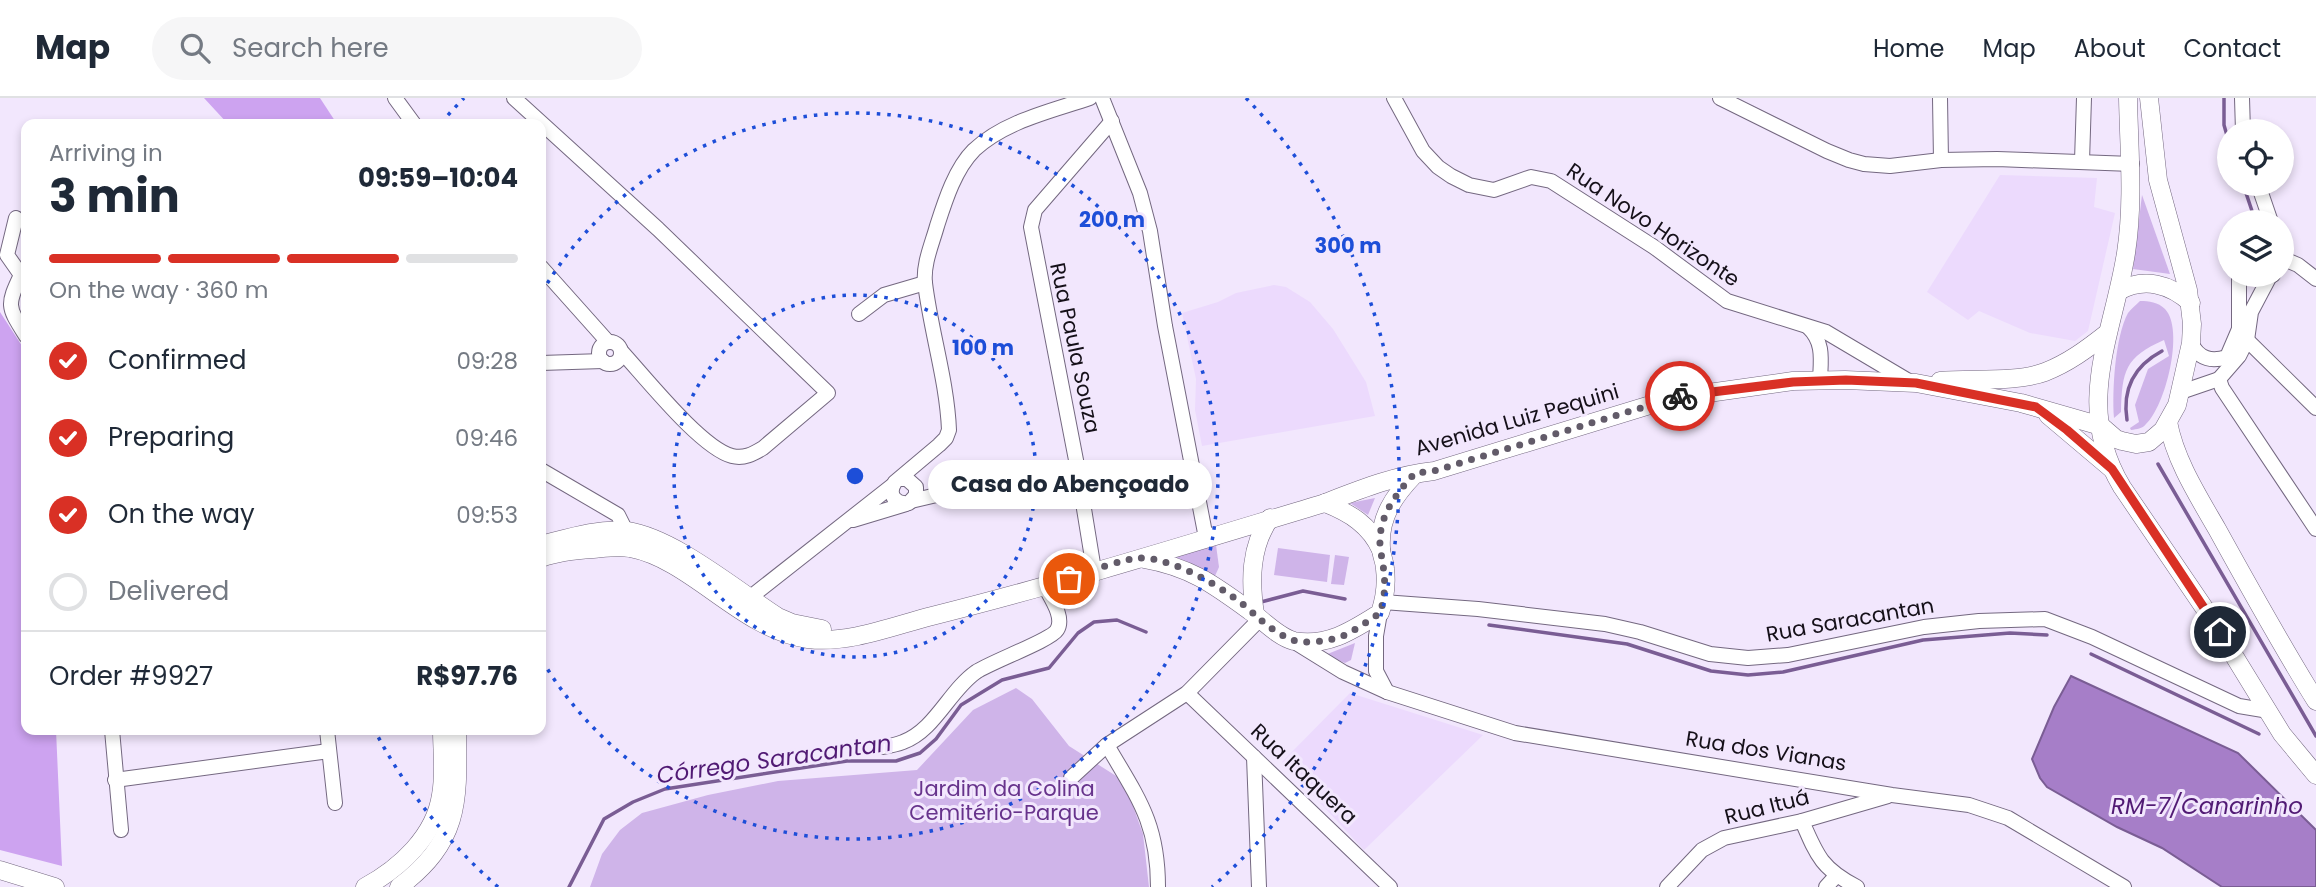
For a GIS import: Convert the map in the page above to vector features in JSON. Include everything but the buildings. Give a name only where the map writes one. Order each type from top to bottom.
[{"type":"main road","points":[[2112,469],[2101,426],[2098,388],[2106,334],[2119,292],[2126,252],[2132,164],[2128,98]]},
{"type":"main road","name":"Avenida Luiz Pequini","points":[[1914,383],[2036,407],[2101,426],[2116,439],[2136,444],[2149,442],[2159,435],[2181,393],[2192,343],[2190,303],[2158,180],[2149,98]]},
{"type":"main road","points":[[2119,292],[2134,284],[2160,285],[2177,292],[2190,303]]},
{"type":"main road","name":"Avenida Luiz Pequini","points":[[1140,558],[1325,503],[1379,483],[1434,471],[1682,396],[1820,380],[1914,383],[2023,377],[2043,373],[2077,356],[2106,334]]},
{"type":"main road","points":[[2036,407],[2112,469],[2205,608],[2282,734],[2316,775]]},
{"type":"main road","points":[[2168,422],[2174,446],[2198,495],[2269,625],[2316,701]]},
{"type":"main road","points":[[1292,640],[1337,638],[1352,631],[1381,607],[1385,567],[1381,550],[1382,525],[1392,499],[1415,473]]},
{"type":"main road","points":[[1325,503],[1363,524],[1381,550]]},
{"type":"main road","points":[[1257,617],[1251,585],[1252,567],[1259,538],[1270,519]]},
{"type":"main road","name":"Rua dos Vianas","points":[[546,544],[582,535],[626,539]]},
{"type":"main road","name":"Rua dos Vianas","points":[[546,557],[626,539],[653,537],[743,603],[792,623],[857,635],[993,601],[1140,558],[1173,565],[1198,575],[1292,640]]},
{"type":"main road","points":[[365,887],[402,860],[420,843],[430,828],[438,811],[442,792],[442,735]]},
{"type":"main road","points":[[399,887],[432,856],[447,830],[455,809],[458,785],[457,735]]},
{"type":"main road","points":[[0,870],[55,887]]},
{"type":"street","points":[[395,98],[410,119]]},
{"type":"street","points":[[514,98],[537,119]]},
{"type":"street","points":[[743,603],[849,521],[946,438],[949,430],[925,283],[927,263],[944,205],[961,167],[973,151],[988,140],[1024,121],[1090,98]]},
{"type":"street","points":[[1102,98],[1140,193],[1147,219],[1206,538]]},
{"type":"street","name":"Rua Novo Horizonte","points":[[1394,98],[1423,151],[1451,176],[1469,185],[1494,190],[1531,177],[1551,181],[1654,247],[1727,301],[1826,332],[1914,383]]},
{"type":"street","points":[[1720,98],[1849,160],[1882,166],[1941,160],[2132,164]]},
{"type":"street","points":[[1940,98],[1941,160]]},
{"type":"street","points":[[2082,161],[2084,98]]},
{"type":"street","points":[[2242,98],[2243,119]]},
{"type":"street","name":"Rua Paula Souza","points":[[1094,570],[1076,460],[1031,227],[1035,209],[1112,121]]},
{"type":"street","points":[[546,127],[658,229],[828,393],[763,448],[741,457],[730,456],[704,442],[615,343],[602,345],[599,352],[603,361]]},
{"type":"street","points":[[16,218],[7,255],[20,275],[9,307],[21,327]]},
{"type":"street","points":[[2294,263],[2316,279]]},
{"type":"street","points":[[546,273],[608,342]]},
{"type":"street","points":[[859,314],[884,295],[925,283]]},
{"type":"street","points":[[2192,343],[2197,353],[2206,359],[2218,360],[2227,357],[2239,329],[2239,287]]},
{"type":"street","points":[[2181,393],[2219,379],[2239,356],[2247,340],[2251,312],[2265,287]]},
{"type":"street","points":[[1807,326],[1819,340],[1820,380]]},
{"type":"street","points":[[2247,340],[2316,408]]},
{"type":"street","points":[[1821,360],[1830,350],[1839,347],[1862,351],[1868,364],[1864,381]]},
{"type":"street","points":[[546,363],[614,363],[620,358],[621,351]]},
{"type":"street","points":[[2219,379],[2221,388],[2316,529]]},
{"type":"street","points":[[546,473],[618,515],[626,539]]},
{"type":"street","points":[[896,482],[911,480],[916,486],[916,495],[909,503]]},
{"type":"street","points":[[896,482],[891,493],[895,500],[909,503]]},
{"type":"street","points":[[849,521],[988,483]]},
{"type":"street","points":[[882,747],[902,743],[915,736],[975,673],[1053,635],[1059,623],[1058,615],[1044,585]]},
{"type":"street","points":[[1381,607],[1376,636],[1376,670],[1387,692]]},
{"type":"street","name":"Rua Saracantan","points":[[1381,607],[1478,609],[1605,624],[1640,632],[1698,652],[1748,658],[1788,655],[1878,634],[1924,627],[2036,618],[2055,622],[2092,637],[2239,706],[2269,710]]},
{"type":"street","points":[[1072,778],[1107,745],[1188,693],[1257,617]]},
{"type":"street","name":"Rua dos Vianas","points":[[1292,640],[1343,671],[1387,692],[1515,733],[1989,810],[2008,818],[2124,887]]},
{"type":"street","name":"Rua Itaquera","points":[[1188,693],[1376,880],[1390,887]]},
{"type":"street","points":[[112,735],[121,830]]},
{"type":"street","points":[[327,735],[335,803]]},
{"type":"street","points":[[1107,745],[1144,807],[1158,857],[1158,887]]},
{"type":"street","points":[[115,780],[329,751]]},
{"type":"street","points":[[1254,757],[1259,887]]},
{"type":"street","name":"Rua Ituá","points":[[1668,887],[1702,850],[1724,838],[1802,821],[1892,795]]},
{"type":"street","points":[[1802,821],[1831,881],[1857,887]]},
{"type":"shaded area","points":[[204,98],[320,98],[334,119],[223,119]]},
{"type":"shaded area","points":[[2000,175],[2097,178],[2094,207],[2115,213],[2088,331],[2075,341],[2030,333],[1979,311],[1968,320],[1927,292]]},
{"type":"shaded area","points":[[1274,285],[1286,287],[1310,302],[1333,329],[1366,382],[1375,416],[1202,446],[1195,410],[1196,379],[1182,313],[1218,302],[1236,293]]},
{"type":"shaded area","points":[[0,312],[21,344],[21,735],[56,735],[62,866],[0,850]]},
{"type":"shaded area","points":[[1350,693],[1483,735],[1364,850],[1282,762]]},
{"type":"green space","points":[[2142,195],[2170,274],[2133,269]]},
{"type":"green space","points":[[2140,301],[2153,302],[2165,309],[2171,319],[2173,350],[2160,402],[2143,427],[2131,430],[2130,428],[2139,422],[2135,405],[2148,369],[2169,356],[2164,340],[2134,359],[2125,376],[2121,412],[2114,418],[2114,379],[2120,336],[2128,313]]},
{"type":"green space","points":[[1375,498],[1368,515],[1350,503]]},
{"type":"green space","points":[[1216,545],[1219,567],[1215,576],[1168,558]]},
{"type":"green space","points":[[1278,548],[1330,555],[1327,582],[1274,575]]},
{"type":"green space","points":[[1335,555],[1349,557],[1344,585],[1331,584]]},
{"type":"green space","points":[[1355,643],[1351,660],[1345,663],[1325,655]]},
{"type":"green space","name":"Jardim da Colina Cemitério-Parque","points":[[1016,688],[1032,699],[1069,746],[1124,781],[1143,834],[1149,887],[590,887],[602,854],[620,830],[642,813],[708,795],[778,781],[917,770],[973,710]]},
{"type":"water","name":"RM-7/Canarinho","points":[[2071,676],[2238,753],[2316,830],[2316,887],[2222,887],[2162,848],[2117,827],[2047,787],[2032,759],[2054,707]]},
{"type":"waterway","points":[[2224,98],[2224,119]]},
{"type":"waterway","points":[[2247,196],[2252,210]]},
{"type":"waterway","points":[[2127,420],[2126,398],[2132,379],[2144,364],[2162,351]]},
{"type":"waterway","points":[[2158,464],[2316,736]]},
{"type":"waterway","name":"Córrego Saracantan","points":[[1261,602],[1303,591],[1345,599]]},
{"type":"waterway","name":"Córrego Saracantan","points":[[569,887],[604,819],[633,802],[665,789],[847,761],[896,761],[920,753],[936,739],[961,705],[1002,680],[1049,668],[1078,633],[1094,622],[1117,620],[1146,632]]},
{"type":"waterway","name":"Córrego Saracantan","points":[[1489,625],[1627,644],[1711,671],[1748,675],[1783,672],[1923,640],[2010,633],[2047,635]]},
{"type":"waterway","name":"Córrego Saracantan","points":[[2091,654],[2259,734]]},
{"type":"way so far","points":[[1069,579],[1140,558],[1158,561],[1198,575],[1255,614],[1259,620],[1292,640],[1337,638],[1380,613],[1386,587],[1381,550],[1382,525],[1392,499],[1415,473],[1434,471],[1680,396]]},
{"type":"place","name":"Casa do Abençoado","points":[[1069,579]]},
{"type":"route","points":[[1680,396],[1793,382],[1846,380],[1916,383],[2036,407],[2112,469],[2220,632]]}]
